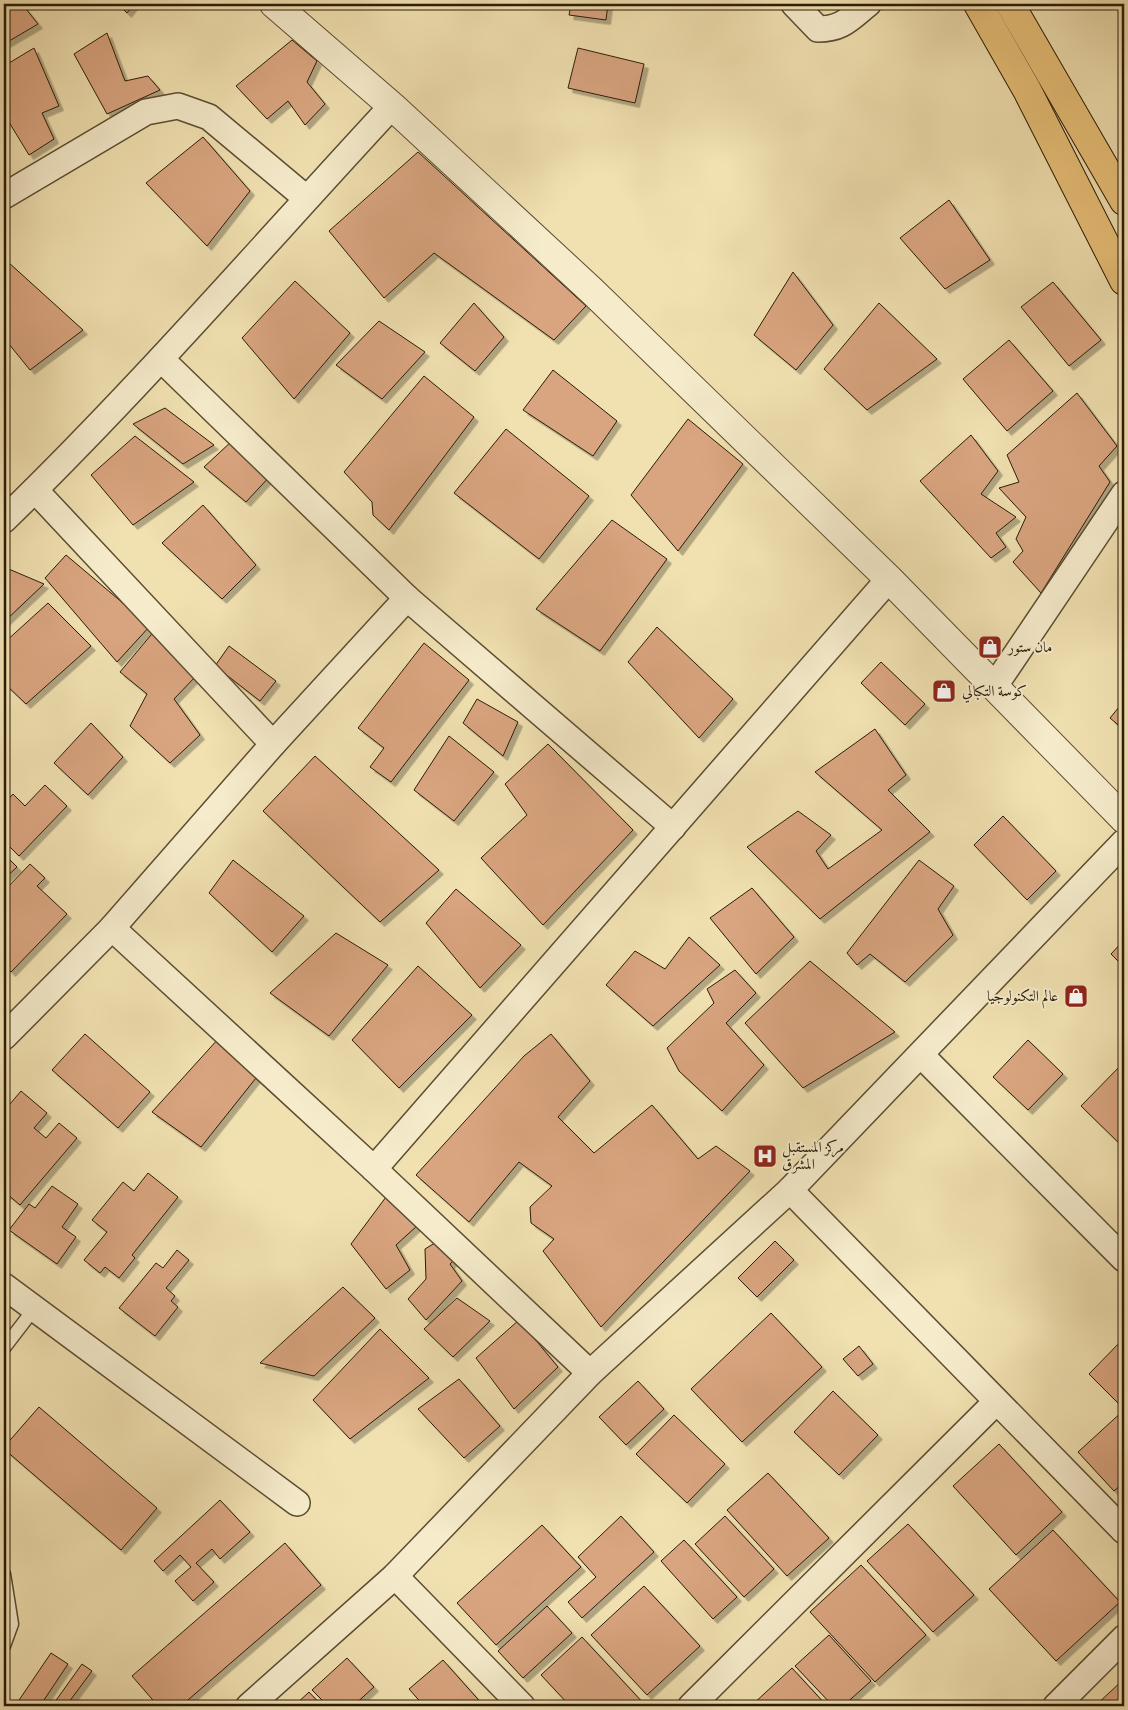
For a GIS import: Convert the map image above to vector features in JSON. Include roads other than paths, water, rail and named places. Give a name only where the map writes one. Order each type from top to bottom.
[{"type":"main road","points":[[978,4],[1027,90],[1124,281]]},
{"type":"main road","points":[[1010,4],[1124,201]]},
{"type":"street","points":[[274,4],[392,106],[592,291],[889,579],[1124,819]]},
{"type":"street","points":[[794,4],[818,28],[832,29],[845,23],[868,4]]},
{"type":"street","points":[[4,196],[146,112],[178,106],[209,117],[306,198]]},
{"type":"street","points":[[4,519],[35,490],[161,360],[306,198],[392,106]]},
{"type":"street","points":[[161,360],[407,598],[673,827]]},
{"type":"street","points":[[35,490],[273,744]]},
{"type":"street","points":[[994,687],[1124,494]]},
{"type":"street","points":[[374,1169],[889,579]]},
{"type":"street","points":[[4,1038],[112,928],[273,744],[407,598]]},
{"type":"street","points":[[249,1706],[395,1576],[590,1373],[790,1190],[1124,842]]},
{"type":"street","points":[[112,928],[374,1169],[590,1373]]},
{"type":"street","points":[[921,1055],[1124,1259]]},
{"type":"street","points":[[790,1190],[1124,1531]]},
{"type":"street","points":[[4,1286],[297,1503]]},
{"type":"street","points":[[690,1706],[996,1402]]},
{"type":"street","points":[[395,1576],[522,1706]]},
{"type":"street","points":[[1056,1706],[1124,1638]]},
{"type":"lane","points":[[4,1348],[34,1309]]},
{"type":"lane","points":[[4,1574],[12,1624],[4,1646]]},
{"type":"place","name":"مان ستور","points":[[990,647]]},
{"type":"place","name":"كوسة التكبالي","points":[[944,691]]},
{"type":"place","name":"عالم التكنولوجيا","points":[[1076,996]]},
{"type":"place","name":"مركز المستقبل المشرق","points":[[765,1156]]}]
